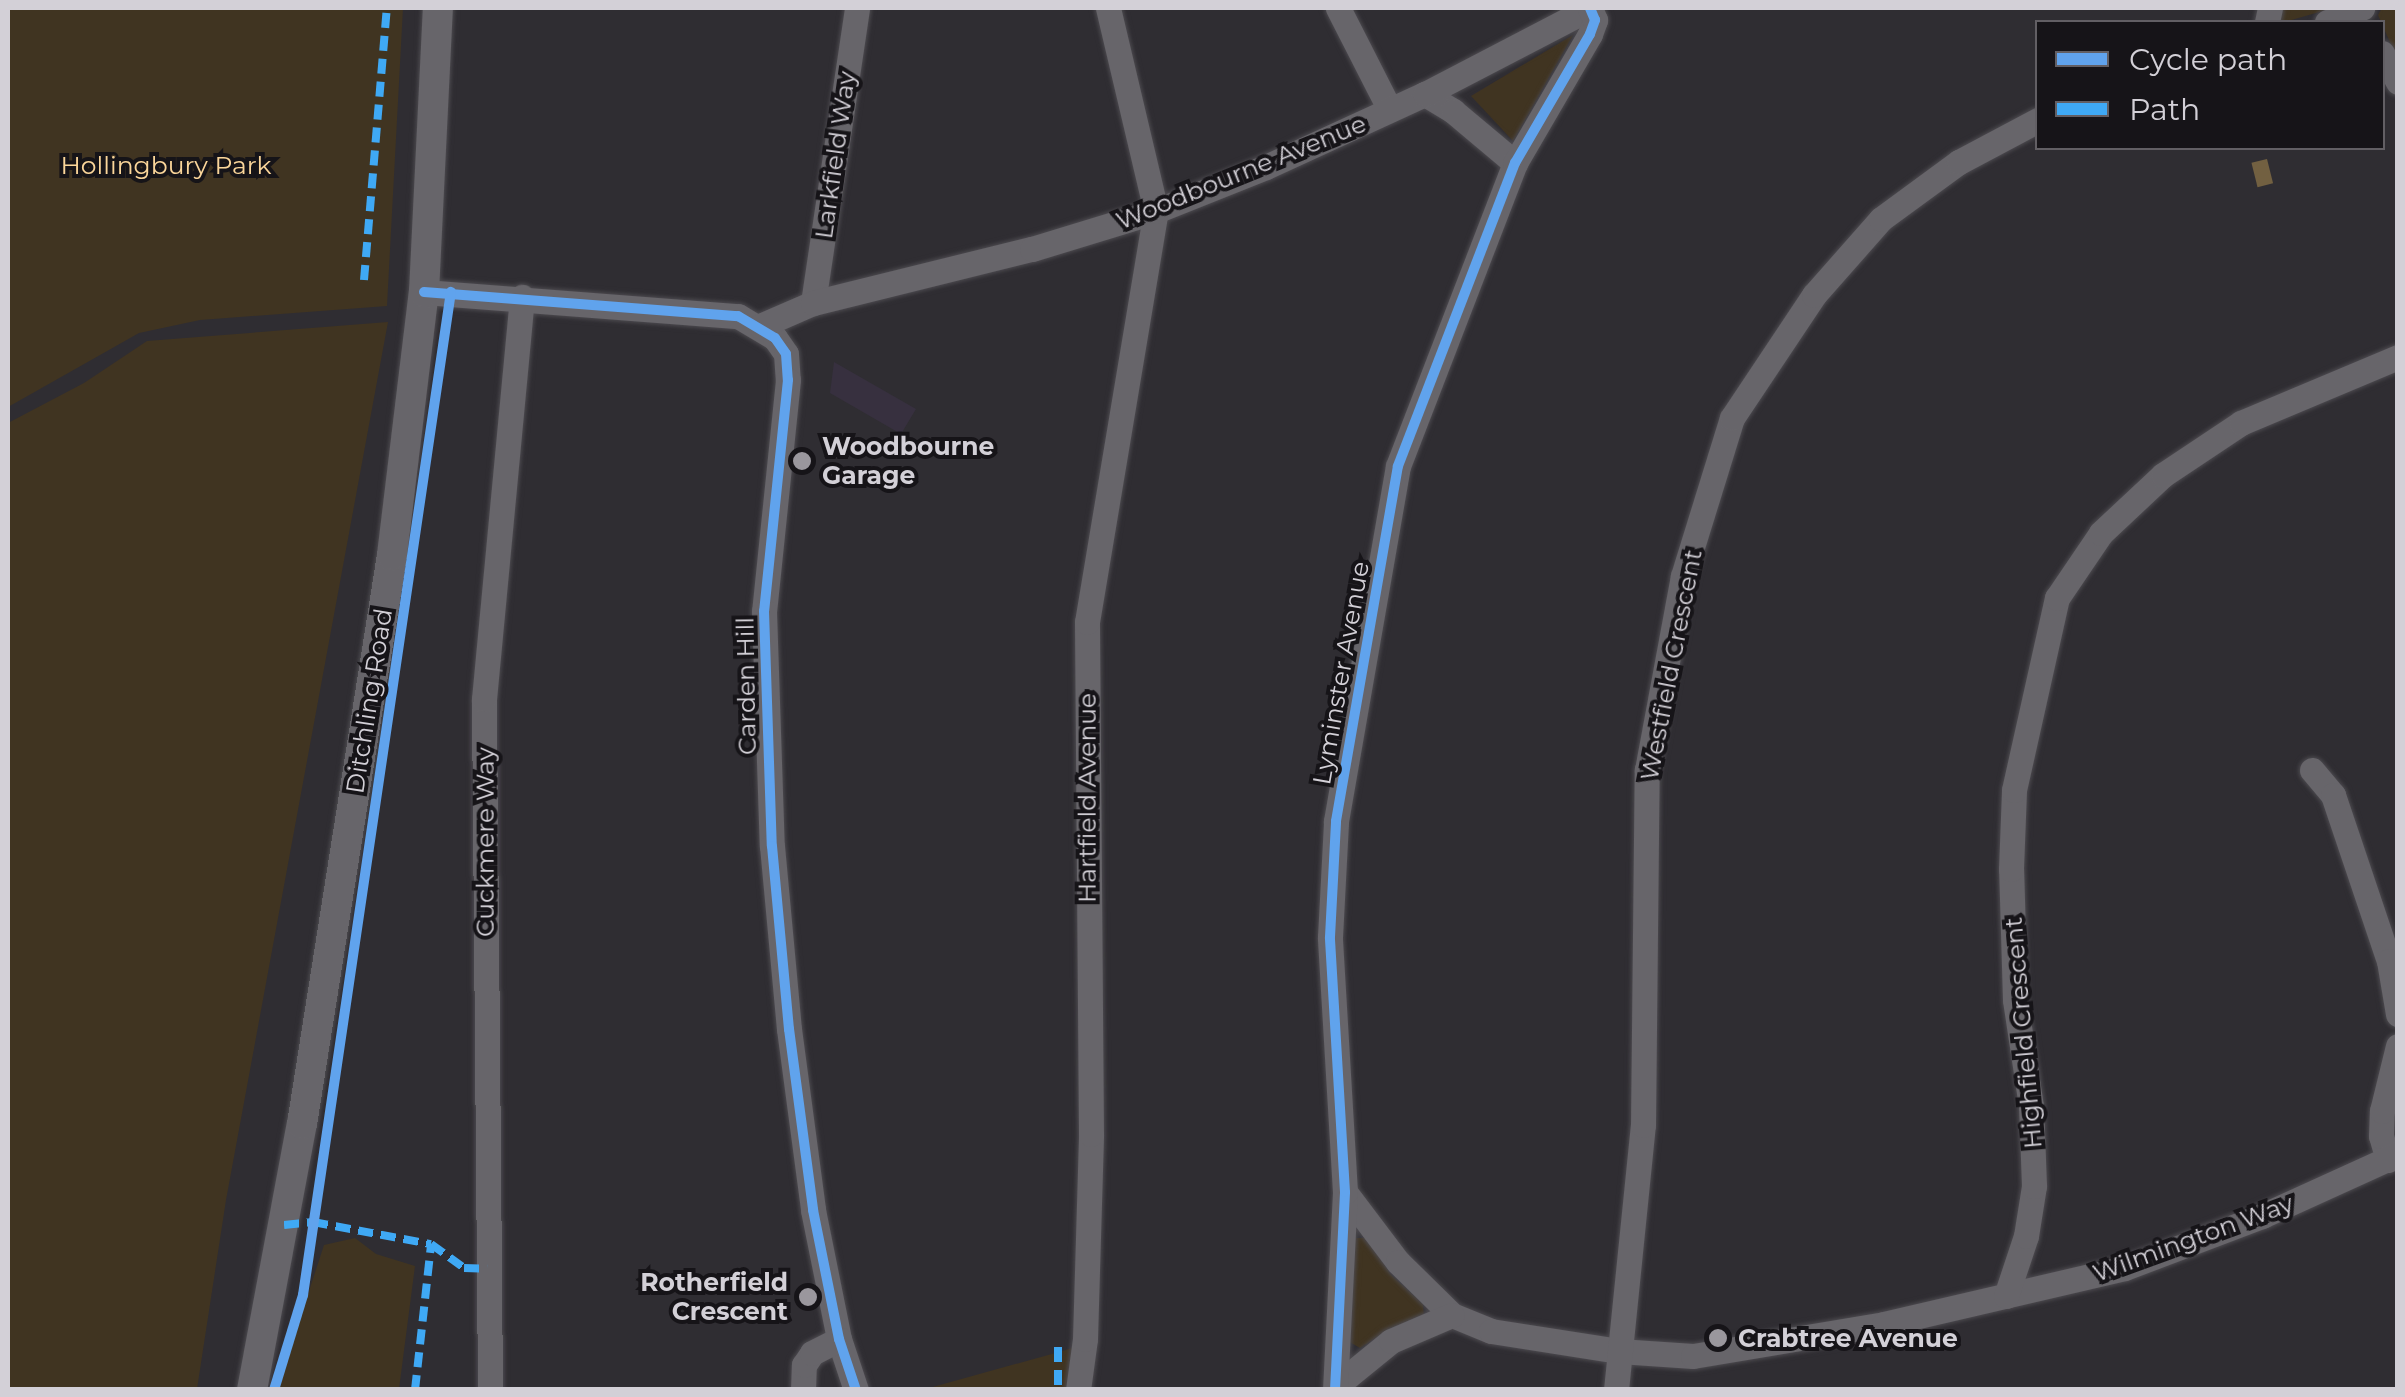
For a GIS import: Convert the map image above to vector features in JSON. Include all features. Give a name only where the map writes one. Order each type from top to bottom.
[{"type":"street","name":"Ditchling Road","points":[[252,1390],[302,1124],[389,574],[424,292],[438,8]]},
{"type":"street","name":"Larkfield Way","points":[[814,302],[857,8]]},
{"type":"street","points":[[1108,8],[1156,211]]},
{"type":"street","points":[[1338,8],[1390,110]]},
{"type":"street","name":"Woodbourne Avenue","points":[[760,326],[814,302],[1032,249],[1156,211],[1266,167],[1425,94],[1590,8]]},
{"type":"street","name":"Lyminster Avenue","points":[[1336,1384],[1345,1192],[1330,937],[1336,821],[1398,466],[1515,163],[1590,34],[1594,20],[1590,8]]},
{"type":"street","points":[[2334,20],[2362,12]]},
{"type":"street","points":[[2385,58],[2398,82]]},
{"type":"street","points":[[1425,94],[1453,111],[1515,163]]},
{"type":"street","name":"Westfield Crescent","points":[[1619,1351],[1643,1125],[1647,770],[1683,576],[1732,418],[1814,295],[1881,220],[1959,162],[2035,122]]},
{"type":"street","name":"Hartfield Avenue","points":[[1078,1390],[1085,1338],[1090,1134],[1087,622],[1156,211]]},
{"type":"street","points":[[424,292],[738,316],[760,326]]},
{"type":"street","name":"Cuckmere Way","points":[[490,1390],[484,699],[522,297]]},
{"type":"street","name":"Carden Hill","points":[[760,326],[782,346],[788,368],[764,611],[772,846],[795,1082],[813,1210],[840,1339],[856,1390]]},
{"type":"street","name":"Highfield Crescent","points":[[2006,1296],[2026,1236],[2034,1186],[2032,1106],[2015,1000],[2011,869],[2014,790],[2057,598],[2101,532],[2164,476],[2241,424],[2398,357]]},
{"type":"street","points":[[2312,770],[2333,795],[2389,961],[2398,1014]]},
{"type":"street","points":[[2393,1157],[2380,1136],[2398,1046]]},
{"type":"street","name":"Wilmington Way","points":[[1345,1192],[1398,1262],[1452,1314],[1491,1331],[1619,1351],[1693,1356],[1884,1324],[2125,1268],[2262,1216],[2393,1157]]},
{"type":"street","points":[[1336,1384],[1391,1341],[1452,1314]]},
{"type":"street","points":[[803,1390],[804,1365],[812,1353],[840,1339]]},
{"type":"street","points":[[1616,1390],[1619,1351]]},
{"type":"shaded area","points":[[2267,159],[2273,183],[2258,187],[2251,163]]},
{"type":"shaded area","points":[[834,362],[916,409],[901,434],[830,393]]},
{"type":"green space","name":"Hollingbury Park","points":[[8,8],[403,8],[387,306],[200,320],[139,333],[8,407]]},
{"type":"green space","points":[[2280,8],[2330,9],[2291,20],[2277,17]]},
{"type":"green space","points":[[2382,8],[2397,8],[2397,58],[2385,31],[2385,20],[2378,15]]},
{"type":"green space","points":[[1573,35],[1513,141],[1471,96]]},
{"type":"green space","points":[[388,322],[226,1200],[197,1389],[8,1389],[8,423],[84,383],[147,341]]},
{"type":"green space","points":[[355,1238],[376,1254],[415,1266],[399,1389],[277,1389],[324,1245]]},
{"type":"green space","points":[[1353,1238],[1367,1238],[1391,1275],[1423,1304],[1424,1316],[1391,1328],[1360,1348],[1348,1341]]},
{"type":"green space","points":[[1072,1348],[1068,1389],[922,1390],[1059,1352]]},
{"type":"marked path","points":[[364,280],[387,8]]},
{"type":"marked path","points":[[284,1225],[313,1222],[431,1244],[464,1268],[487,1269]]},
{"type":"marked path","points":[[415,1390],[431,1244]]},
{"type":"marked path","points":[[1058,1347],[1058,1390]]},
{"type":"cycle path","points":[[1335,1390],[1345,1192],[1330,937],[1336,821],[1398,466],[1515,163],[1590,34],[1595,20],[1590,8]]},
{"type":"cycle path","points":[[424,292],[738,316],[775,338],[786,354],[788,380],[764,611],[772,846],[789,1029],[813,1210],[839,1339],[856,1390]]},
{"type":"cycle path","points":[[274,1390],[303,1295],[451,292]]},
{"type":"place","name":"Woodbourne Garage","points":[[802,461]]},
{"type":"place","name":"Rotherfield Crescent","points":[[808,1297]]},
{"type":"place","name":"Crabtree Avenue","points":[[1718,1338]]}]
